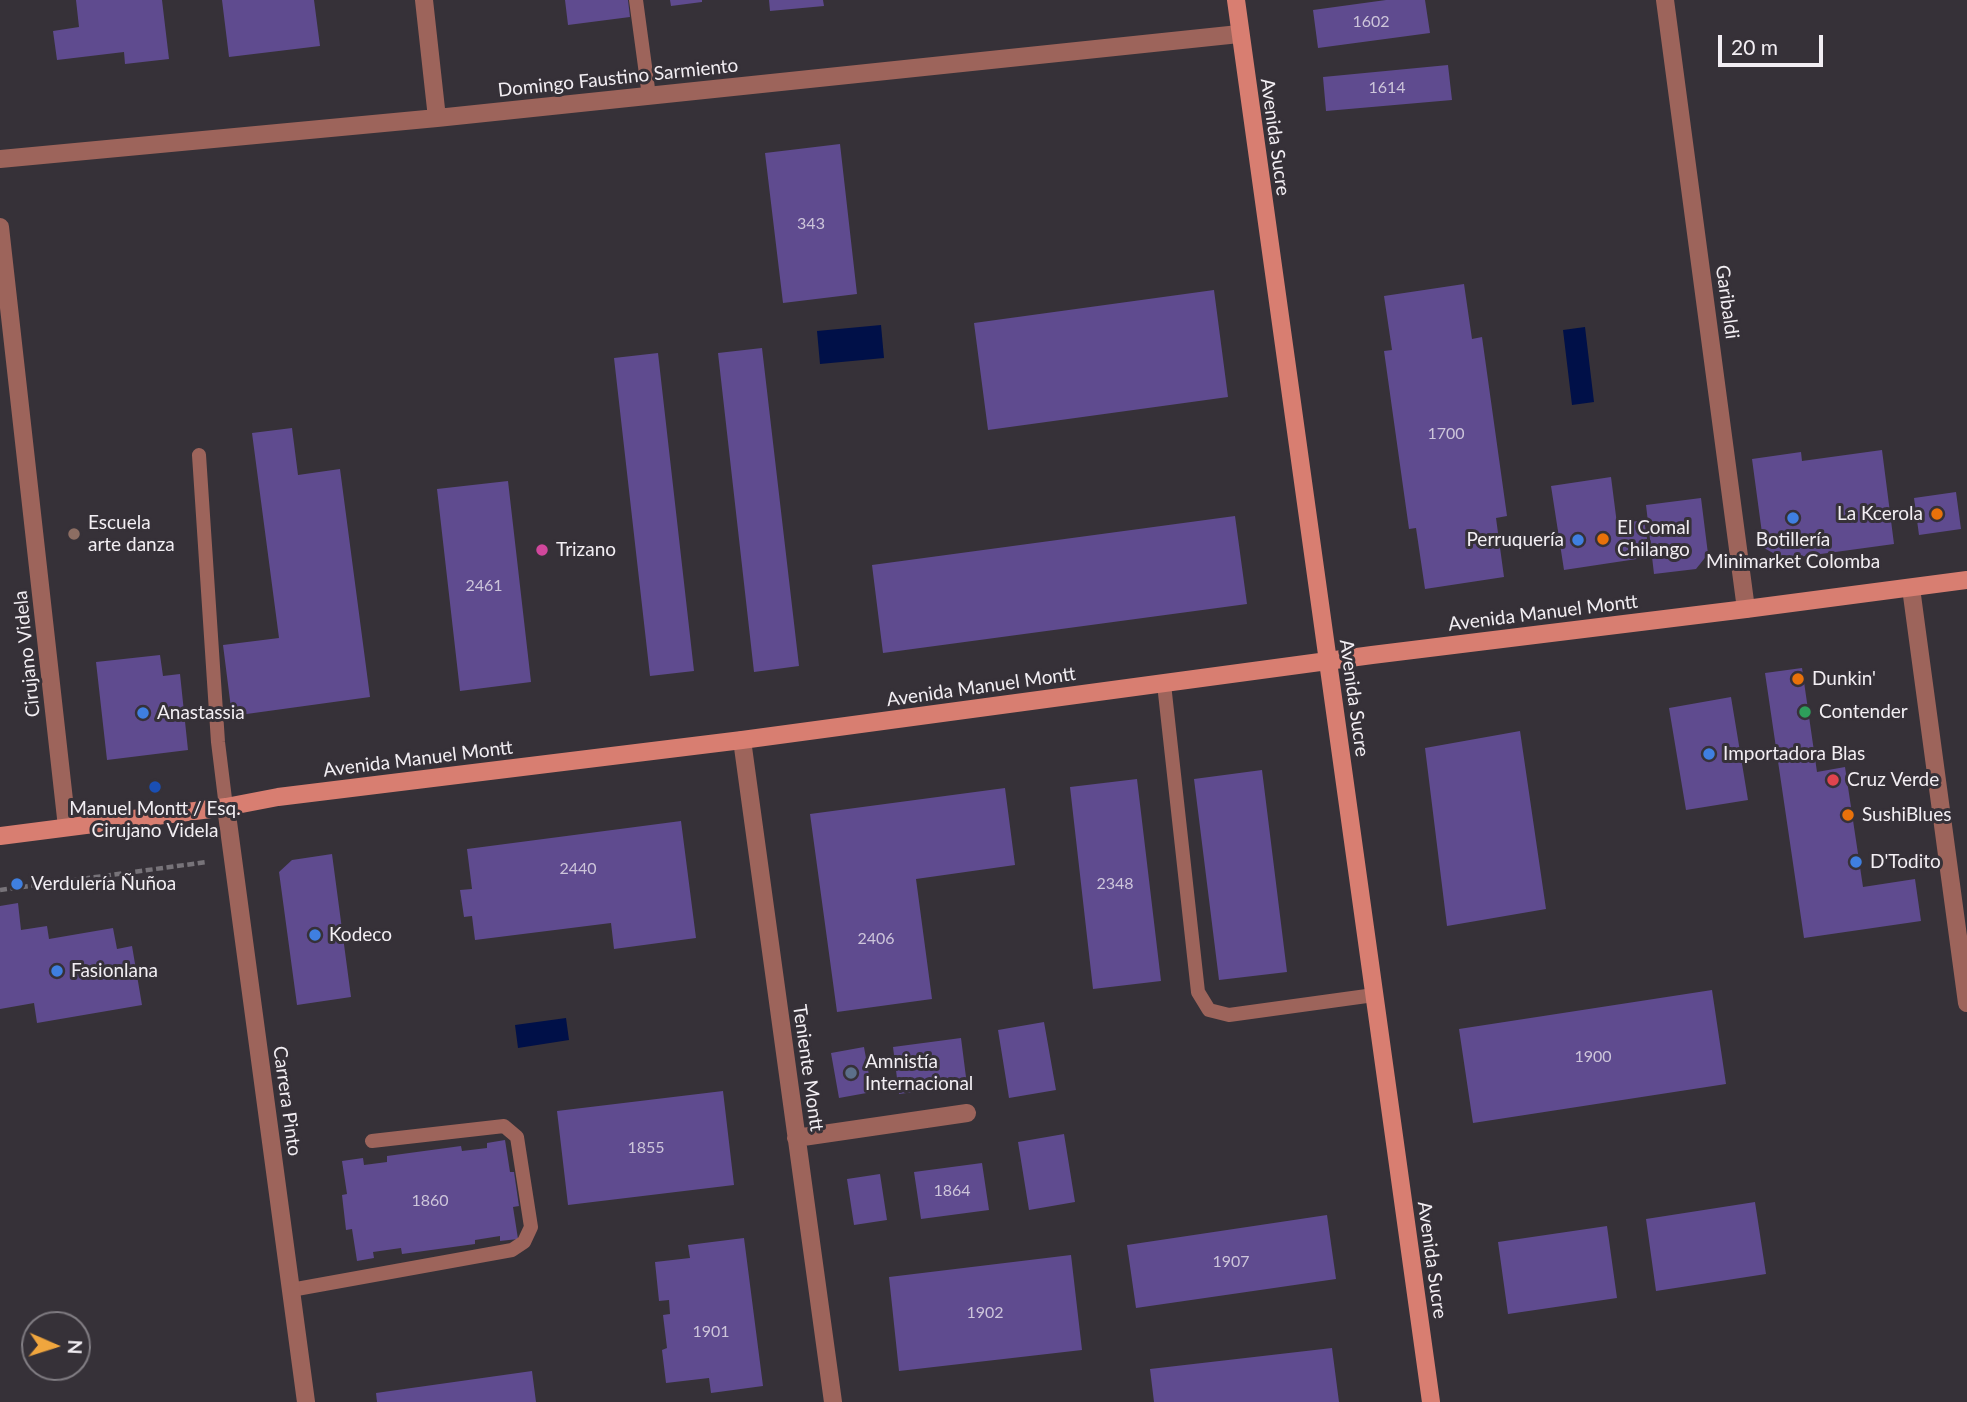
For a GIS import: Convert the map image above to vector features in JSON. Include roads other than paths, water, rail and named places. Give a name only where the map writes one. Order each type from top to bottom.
[{"type":"main road","name":"Avenida Sucre","points":[[1236,0],[1431,1402]]},
{"type":"main road","name":"Avenida Manuel Montt","points":[[0,836],[226,807],[278,797],[741,740],[1327,661],[1967,580]]},
{"type":"street","points":[[424,0],[437,118]]},
{"type":"street","name":"Garibaldi","points":[[1665,0],[1746,610]]},
{"type":"street","name":"Domingo Faustino Sarmiento","points":[[0,159],[437,118],[1239,34]]},
{"type":"street","name":"Cirujano Videla","points":[[0,227],[67,827]]},
{"type":"street","points":[[1911,587],[1967,1003]]},
{"type":"street","name":"Teniente Montt","points":[[741,740],[833,1402]]},
{"type":"street","name":"Carrera Pinto","points":[[226,807],[306,1402]]},
{"type":"street","points":[[796,1138],[967,1114]]},
{"type":"lane","points":[[636,0],[649,96]]},
{"type":"lane","points":[[199,455],[218,742],[226,807]]},
{"type":"lane","points":[[1164,684],[1198,992],[1209,1010],[1229,1015],[1374,995]]},
{"type":"lane","points":[[291,1290],[512,1250],[524,1241],[531,1227],[517,1137],[504,1126],[372,1142]]},
{"type":"place","name":"La Kcerola","points":[[1937,514]]},
{"type":"place","name":"Botillería Minimarket Colomba","points":[[1793,518]]},
{"type":"place","name":"Escuela arte danza","points":[[74,534]]},
{"type":"place","name":"El Comal Chilango","points":[[1603,539]]},
{"type":"place","name":"Perruquería","points":[[1578,540]]},
{"type":"place","name":"Trizano","points":[[542,550]]},
{"type":"place","name":"Dunkin'","points":[[1798,679]]},
{"type":"place","name":"Contender","points":[[1805,712]]},
{"type":"place","name":"Anastassia","points":[[143,713]]},
{"type":"place","name":"Importadora Blas","points":[[1709,754]]},
{"type":"place","name":"Cruz Verde","points":[[1833,780]]},
{"type":"place","name":"Manuel Montt / Esq. Cirujano Videla","points":[[155,787]]},
{"type":"place","name":"SushiBlues","points":[[1848,815]]},
{"type":"place","name":"D'Todito","points":[[1856,862]]},
{"type":"place","name":"Verdulería Ñuñoa","points":[[17,884]]},
{"type":"place","name":"Kodeco","points":[[315,935]]},
{"type":"place","name":"Fasionlana","points":[[57,971]]},
{"type":"place","name":"Amnistía Internacional","points":[[851,1073]]}]
